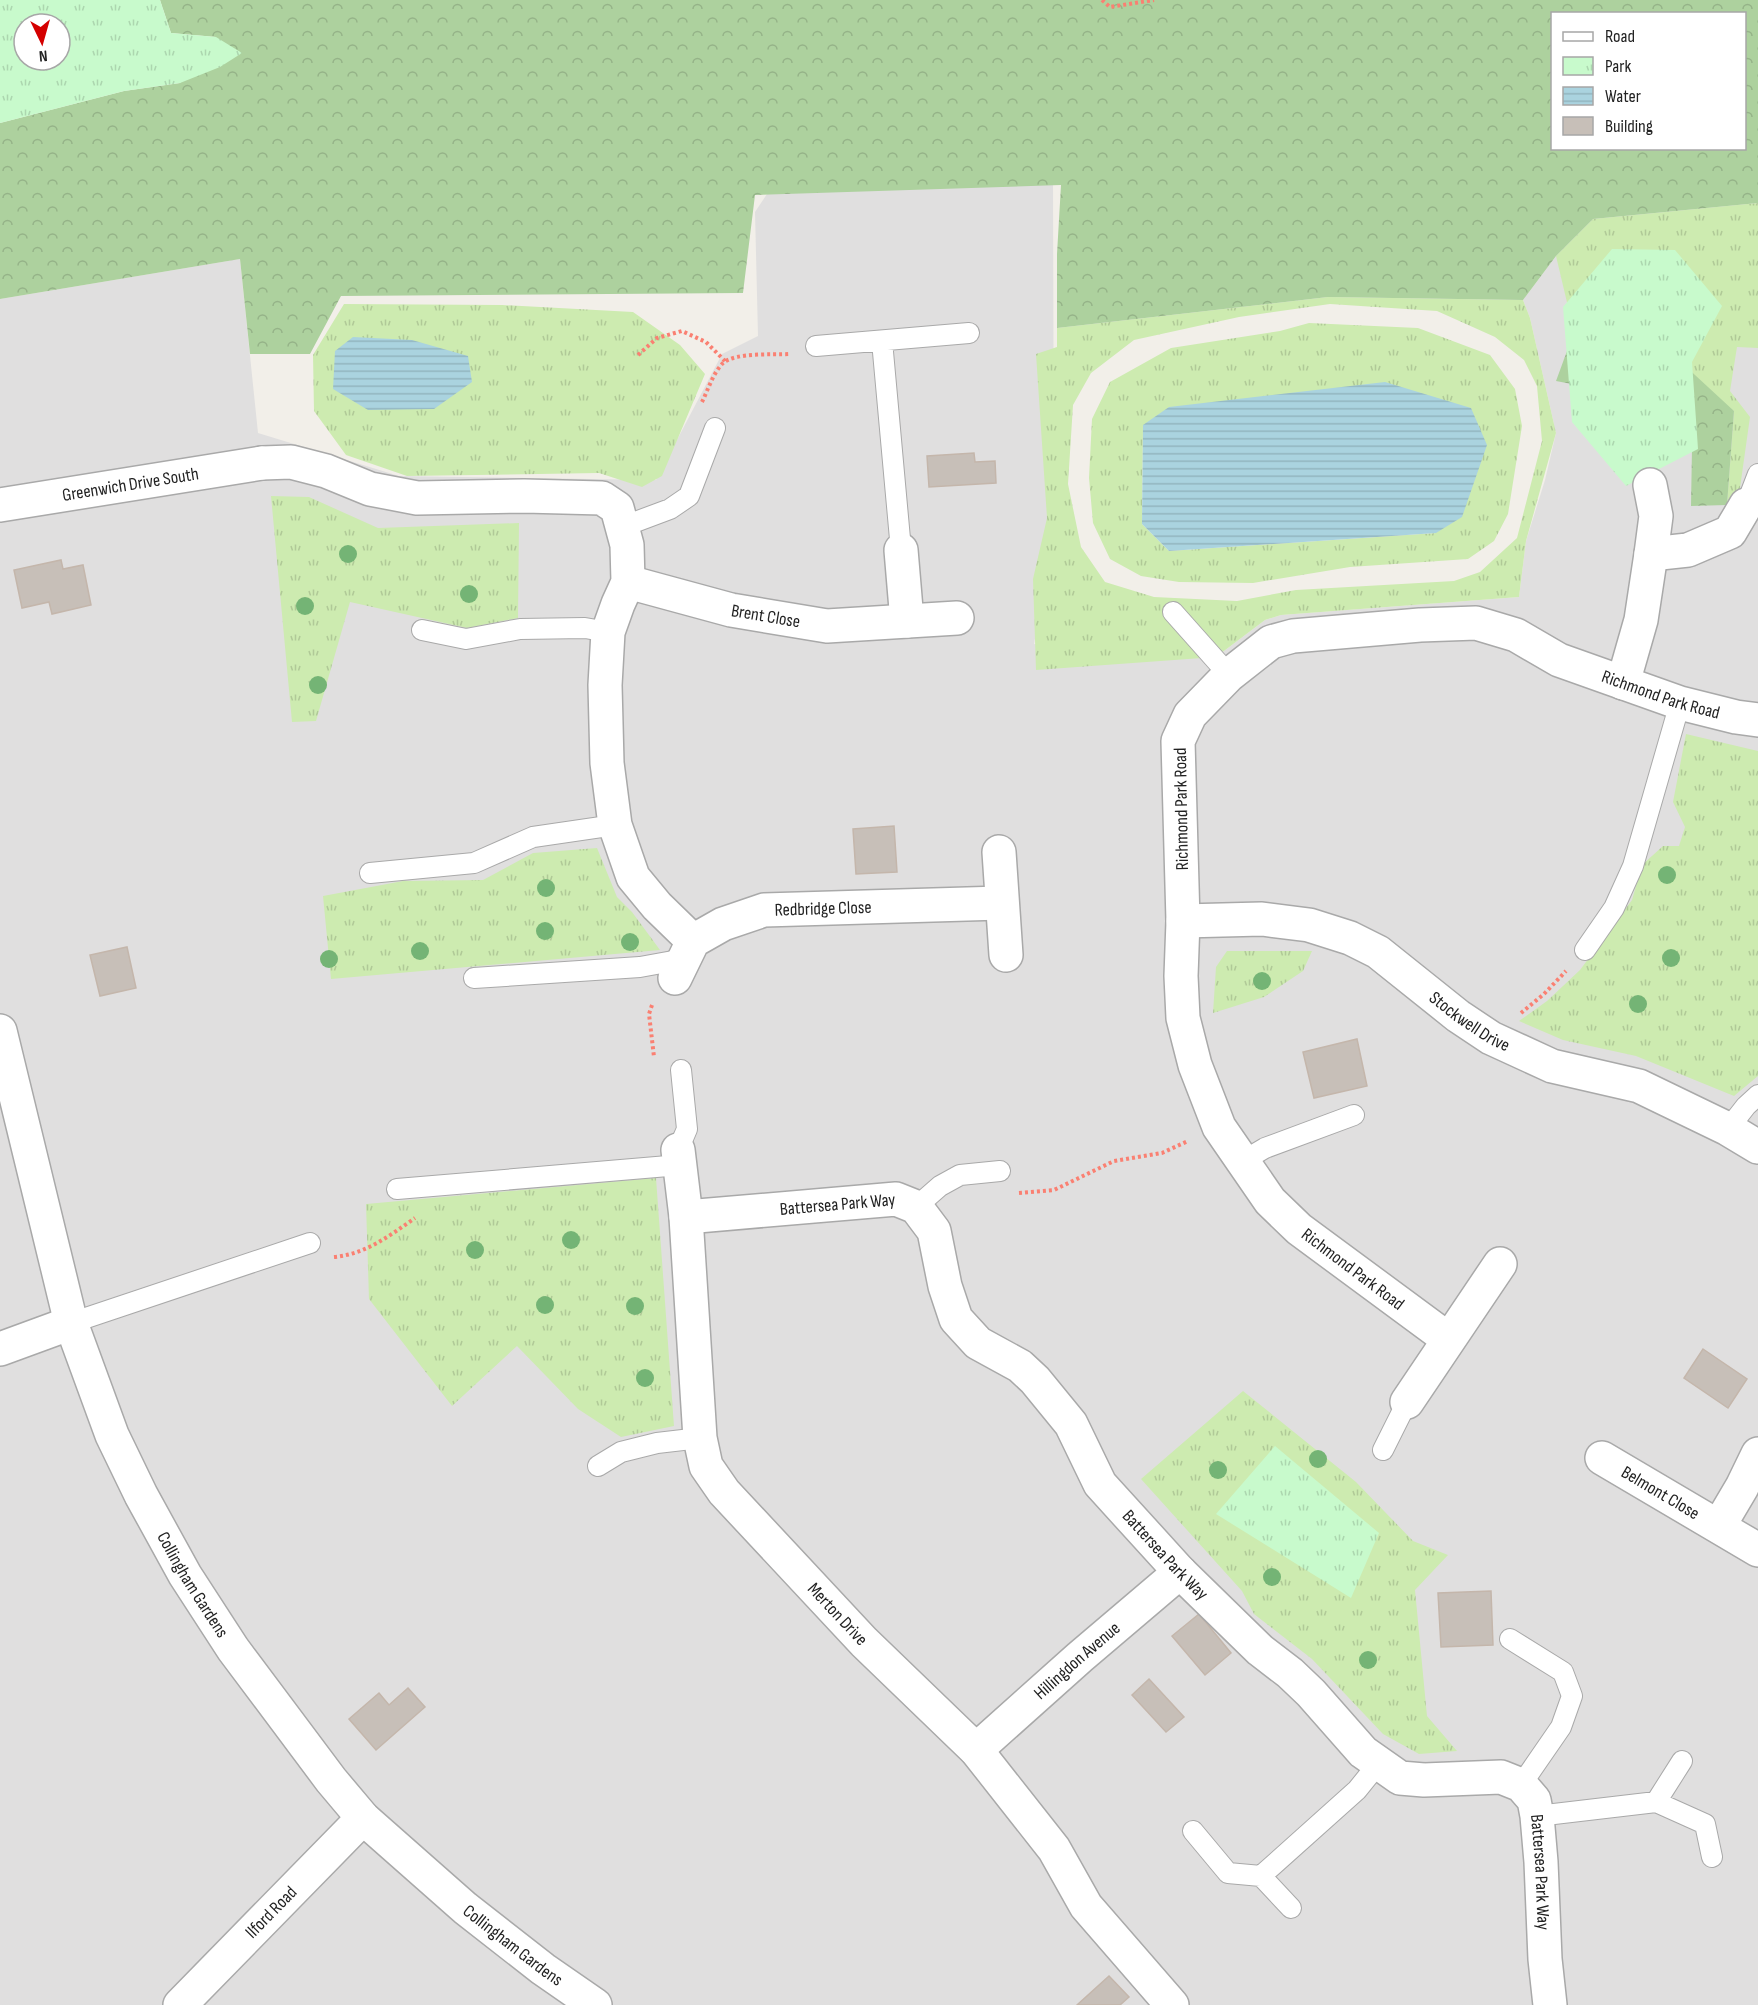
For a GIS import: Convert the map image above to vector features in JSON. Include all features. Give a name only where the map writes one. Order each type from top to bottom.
[{"type":"street","name":"Greenwich Drive South","points":[[0,505],[262,463],[291,462],[326,471],[370,489],[417,498],[524,496],[602,498],[617,508],[627,545],[628,582]]},
{"type":"street","points":[[1623,683],[1641,620],[1651,554],[1656,516],[1650,485]]},
{"type":"street","points":[[1651,554],[1688,550],[1730,532],[1746,505]]},
{"type":"street","points":[[901,550],[907,621]]},
{"type":"street","points":[[628,582],[608,632],[605,685],[607,764],[615,825],[633,877],[657,906],[684,959]]},
{"type":"street","name":"Brent Close","points":[[628,582],[730,610],[827,626],[957,618]]},
{"type":"street","name":"Richmond Park Road","points":[[1448,1339],[1299,1229],[1270,1201],[1218,1127],[1195,1065],[1183,1018],[1178,741],[1190,715],[1229,675],[1271,642],[1293,636],[1420,625],[1476,623],[1516,635],[1559,660],[1680,703],[1758,720]]},
{"type":"street","points":[[999,852],[1006,955]]},
{"type":"street","name":"Redbridge Close","points":[[684,959],[723,924],[764,910],[1001,903]]},
{"type":"street","name":"Stockwell Drive","points":[[1183,921],[1262,920],[1309,925],[1350,938],[1378,952],[1458,1016],[1491,1038],[1552,1065],[1639,1086],[1728,1129],[1758,1147]]},
{"type":"street","name":"Collingham Gardens","points":[[0,1031],[71,1323],[112,1435],[141,1495],[185,1575],[233,1650],[331,1780],[363,1818],[465,1908],[543,1969],[595,2005]]},
{"type":"street","name":"Merton Drive","points":[[679,1158],[686,1217],[700,1438],[706,1466],[724,1492],[864,1642],[976,1750],[1054,1849],[1086,1906],[1172,2005]]},
{"type":"street","name":"Battersea Park Way","points":[[686,1217],[897,1199],[916,1207],[934,1231],[945,1286],[956,1319],[978,1343],[1020,1366],[1035,1380],[1071,1425],[1100,1484],[1180,1572],[1260,1650],[1311,1693],[1363,1752],[1400,1778],[1424,1780],[1501,1776],[1521,1785],[1534,1800],[1541,1862],[1545,1959],[1550,2005]]},
{"type":"street","points":[[1407,1402],[1500,1264]]},
{"type":"street","points":[[0,1349],[71,1323]]},
{"type":"street","name":"Belmont Close","points":[[1719,1526],[1758,1454]]},
{"type":"street","name":"Belmont Close","points":[[1602,1458],[1758,1550]]},
{"type":"street","name":"Hillingdon Avenue","points":[[976,1750],[1180,1572]]},
{"type":"street","name":"Ilford Road","points":[[180,2005],[363,1818]]},
{"type":"lane","points":[[816,346],[969,333]]},
{"type":"lane","points":[[882,341],[901,550]]},
{"type":"lane","points":[[622,527],[670,509],[689,496],[715,428]]},
{"type":"lane","points":[[1746,505],[1758,474]]},
{"type":"lane","points":[[1173,612],[1229,675]]},
{"type":"lane","points":[[422,630],[466,639],[520,629],[585,628],[608,632]]},
{"type":"lane","points":[[1585,950],[1614,908],[1633,866],[1680,703]]},
{"type":"lane","points":[[370,873],[474,863],[533,837],[615,825]]},
{"type":"lane","points":[[474,978],[640,967],[684,959]]},
{"type":"lane","points":[[397,1189],[679,1158],[687,1130],[681,1070]]},
{"type":"lane","points":[[1728,1129],[1758,1095]]},
{"type":"lane","points":[[1243,1161],[1265,1148],[1354,1115]]},
{"type":"lane","points":[[916,1207],[940,1186],[960,1175],[1000,1171]]},
{"type":"lane","points":[[71,1323],[310,1243]]},
{"type":"lane","points":[[1383,1450],[1407,1402]]},
{"type":"lane","points":[[598,1466],[621,1452],[657,1443],[700,1438]]},
{"type":"lane","points":[[1510,1639],[1563,1672],[1572,1696],[1561,1727],[1521,1785]]},
{"type":"lane","points":[[1656,1802],[1682,1761]]},
{"type":"lane","points":[[1261,1876],[1357,1790],[1378,1764]]},
{"type":"lane","points":[[1537,1816],[1656,1802],[1705,1824],[1712,1857]]},
{"type":"lane","points":[[1193,1831],[1228,1873],[1261,1876],[1291,1908]]},
{"type":"path","points":[[1102,0],[1110,7],[1154,0]]},
{"type":"path","points":[[638,355],[657,338],[682,332],[706,342],[725,361]]},
{"type":"path","points":[[1491,1038],[1544,994],[1585,950]]},
{"type":"path","points":[[1010,1194],[1054,1190],[1114,1161],[1162,1153],[1218,1127]]},
{"type":"path","points":[[328,1258],[351,1256],[372,1247],[422,1214]]},
{"type":"shaded area","points":[[1053,179],[1054,537],[1034,644],[1216,657],[1265,620],[1281,615],[1519,597],[1526,541],[1545,480],[1556,433],[1530,318],[1523,300],[1556,256],[1593,219],[1758,262],[1758,2005],[0,2005],[0,299],[240,259],[258,433],[399,476],[656,480],[722,354],[758,336],[755,212],[773,185]]},
{"type":"green space","points":[[0,0],[160,0],[171,33],[216,37],[242,53],[220,67],[180,83],[124,91],[0,123]]},
{"type":"green space","points":[[160,0],[1758,0],[1758,203],[1593,219],[1556,256],[1523,300],[1328,297],[1057,328],[1057,254],[1061,185],[755,195],[743,293],[341,296],[310,354],[250,354],[240,259],[0,299],[0,123],[124,91],[180,83],[216,37],[171,33]]},
{"type":"green space","points":[[1758,203],[1758,348],[1737,347],[1730,391],[1750,417],[1739,495],[1727,505],[1734,411],[1574,332],[1556,256],[1593,219]]},
{"type":"green space","points":[[1612,249],[1675,250],[1722,306],[1692,362],[1698,449],[1626,486],[1572,422],[1563,307]]},
{"type":"green space","points":[[1328,297],[1523,300],[1530,318],[1556,433],[1526,541],[1519,597],[1281,615],[1265,620],[1216,657],[1036,670],[1033,579],[1047,518],[1036,354],[1057,347],[1057,328]],"holes":[[[1330,304],[1437,311],[1495,337],[1524,360],[1537,386],[1542,441],[1517,538],[1480,572],[1454,581],[1296,590],[1237,601],[1154,597],[1105,582],[1081,547],[1068,484],[1073,405],[1091,373],[1134,340],[1239,317]]]},
{"type":"green space","points":[[344,304],[502,305],[633,312],[680,345],[705,374],[662,476],[642,487],[599,473],[407,476],[346,455],[314,411],[313,355]]},
{"type":"green space","points":[[1309,323],[1418,328],[1490,355],[1515,389],[1522,426],[1508,514],[1494,541],[1468,559],[1350,567],[1253,583],[1179,582],[1141,576],[1110,559],[1093,523],[1089,478],[1092,419],[1110,382],[1171,348],[1280,331]],"holes":[[[1143,425],[1436,533],[1169,551],[1142,524]]]},
{"type":"green space","points":[[1574,332],[1669,351],[1734,411],[1727,505],[1691,506],[1692,447],[1639,397],[1556,381]]},
{"type":"green space","points":[[271,496],[309,497],[378,528],[519,523],[518,618],[467,628],[350,602],[316,721],[292,722]]},
{"type":"green space","points":[[1686,734],[1758,751],[1758,1076],[1734,1096],[1636,1056],[1563,1040],[1519,1021],[1547,1001],[1580,970],[1632,900],[1642,865],[1663,846],[1679,846],[1685,827],[1673,802]]},
{"type":"green space","points":[[597,848],[617,897],[632,912],[660,950],[331,979],[323,896],[403,881],[483,880],[533,853]]},
{"type":"green space","points":[[1227,951],[1312,951],[1303,971],[1264,997],[1213,1013],[1216,967]]},
{"type":"green space","points":[[656,1178],[674,1426],[621,1437],[578,1409],[517,1346],[452,1406],[369,1299],[366,1204]]},
{"type":"green space","points":[[1243,1391],[1356,1482],[1413,1541],[1448,1555],[1415,1590],[1427,1716],[1457,1751],[1419,1754],[1383,1734],[1312,1659],[1254,1614],[1242,1591],[1141,1479]]},
{"type":"green space","points":[[1275,1446],[1379,1533],[1351,1598],[1216,1514]]},
{"type":"water","points":[[353,337],[412,340],[468,356],[472,382],[434,409],[368,410],[333,389],[335,351]]},
{"type":"water","points":[[1385,382],[1471,408],[1487,445],[1462,517],[1436,533],[1169,551],[1142,524],[1143,425],[1169,407]]},
{"type":"building","points":[[974,453],[975,462],[995,461],[996,483],[929,487],[927,456]]},
{"type":"building","points":[[61,560],[63,569],[83,565],[91,605],[52,614],[49,602],[22,608],[14,570]]},
{"type":"building","points":[[894,826],[897,872],[856,874],[853,829]]},
{"type":"building","points":[[127,947],[136,988],[100,996],[90,955]]},
{"type":"building","points":[[1357,1039],[1367,1086],[1314,1098],[1303,1052]]},
{"type":"building","points":[[1703,1349],[1747,1379],[1728,1408],[1684,1378]]},
{"type":"building","points":[[1491,1591],[1493,1645],[1441,1647],[1438,1593]]},
{"type":"building","points":[[1199,1614],[1231,1653],[1205,1675],[1172,1636]]},
{"type":"building","points":[[1149,1679],[1184,1717],[1166,1732],[1132,1695]]},
{"type":"building","points":[[408,1688],[425,1707],[376,1750],[349,1719],[379,1693],[389,1705]]},
{"type":"building","points":[[1109,1976],[1129,1997],[1120,2005],[1077,2005]]}]
